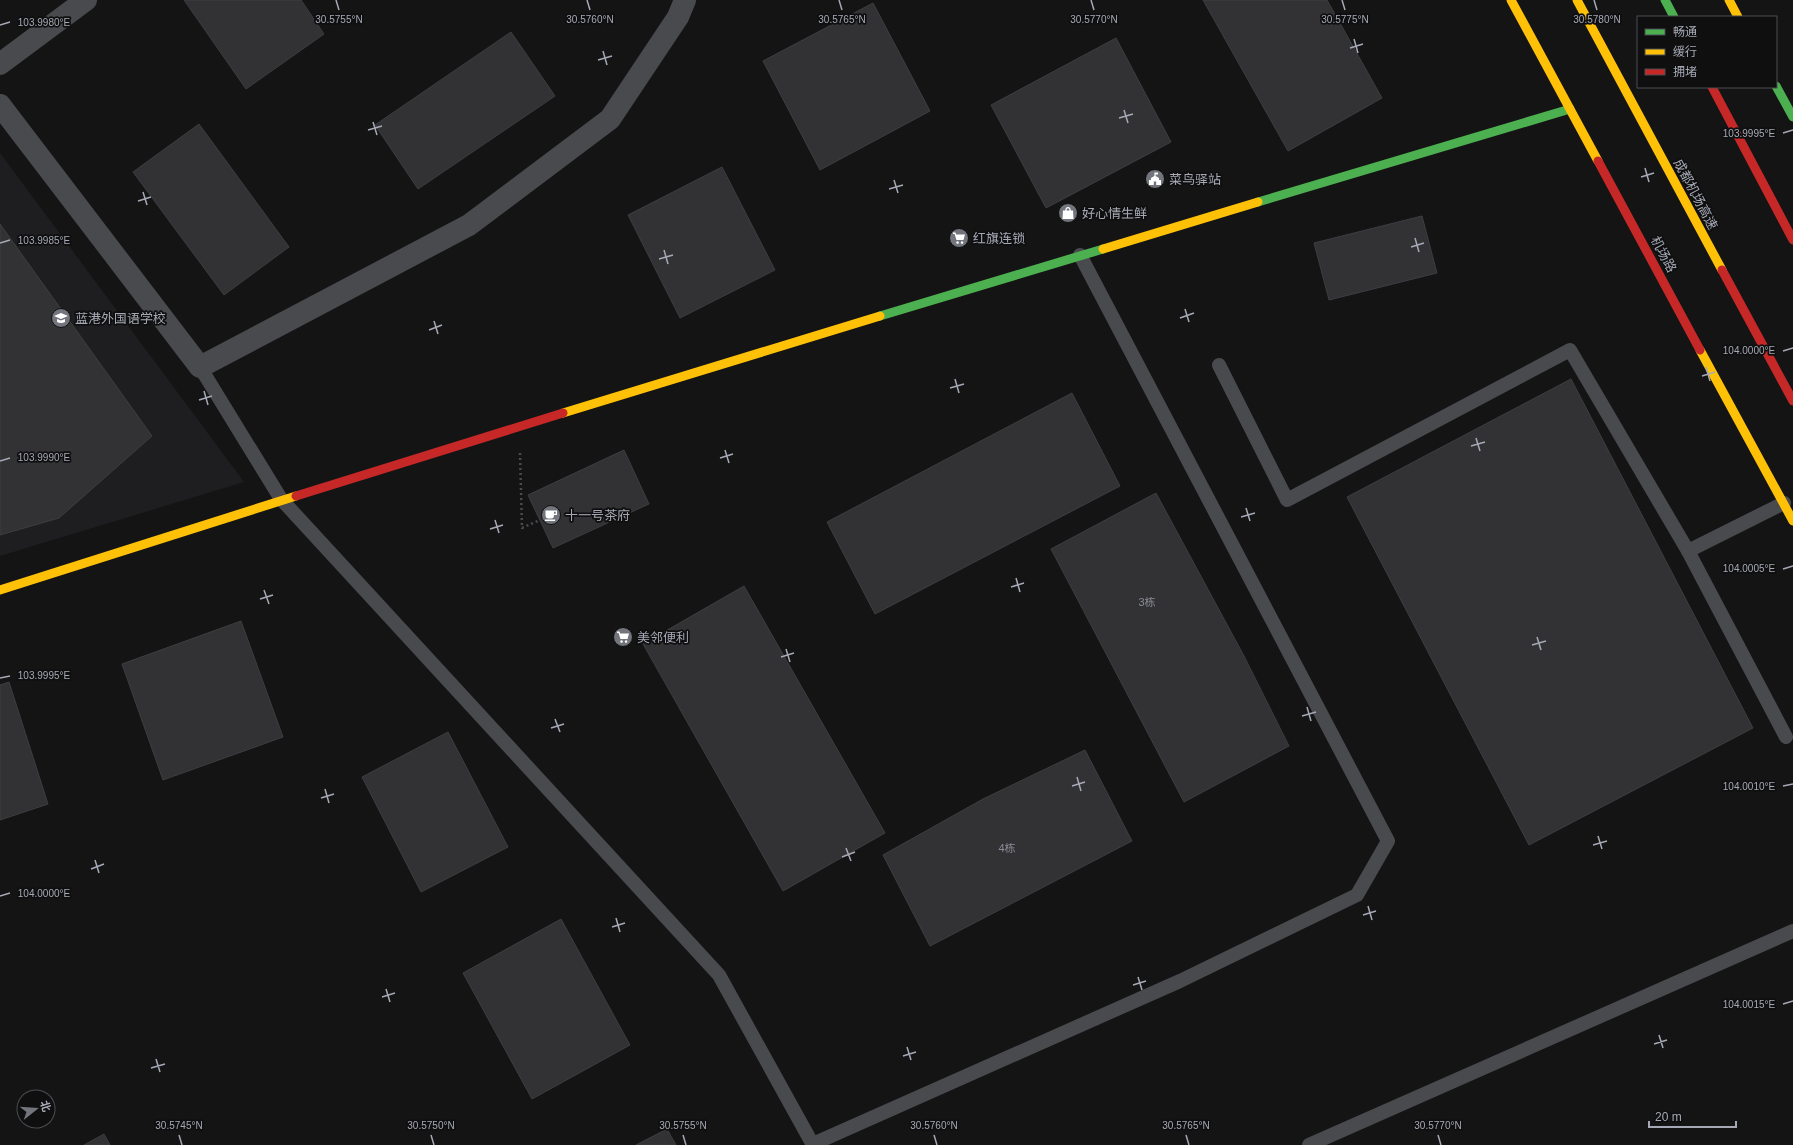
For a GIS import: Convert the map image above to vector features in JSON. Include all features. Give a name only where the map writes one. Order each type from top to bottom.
[{"type":"main road","name":"机场路","points":[[1511,0],[1793,521]]},
{"type":"main road","name":"成都机场高速","points":[[1577,0],[1793,401]]},
{"type":"main road","points":[[1665,0],[1673,16]]},
{"type":"main road","points":[[1729,0],[1737,16]]},
{"type":"main road","points":[[1713,88],[1793,240]]},
{"type":"main road","points":[[1777,88],[1793,117]]},
{"type":"main road","points":[[0,590],[281,499],[519,426],[1080,255],[1570,109]]},
{"type":"street","points":[[0,64],[86,0]]},
{"type":"street","points":[[0,105],[200,367],[469,225],[610,119],[678,18],[685,0]]},
{"type":"lane","points":[[200,367],[281,499],[719,975],[813,1144],[1180,981],[1357,895],[1388,841],[1080,255]]},
{"type":"lane","points":[[1219,364],[1287,500],[1570,350],[1688,551],[1786,737]]},
{"type":"lane","points":[[1688,551],[1784,503]]},
{"type":"lane","points":[[1309,1145],[1793,931]]},
{"type":"path","points":[[519,426],[522,528],[540,520]]},
{"type":"shaded area","name":"蓝港外国语学校","points":[[0,153],[244,482],[0,556]]},
{"type":"building","points":[[184,0],[301,0],[324,34],[246,89]]},
{"type":"building","points":[[1203,0],[1327,0],[1382,98],[1288,151]]},
{"type":"building","points":[[873,3],[930,111],[820,170],[763,61]]},
{"type":"building","points":[[511,32],[555,96],[418,189],[375,125]]},
{"type":"building","points":[[1116,38],[1171,142],[1046,208],[991,105]]},
{"type":"building","points":[[199,124],[289,247],[224,295],[133,172]]},
{"type":"building","points":[[722,167],[775,270],[680,318],[628,215]]},
{"type":"building","points":[[1422,216],[1437,273],[1329,300],[1314,243]]},
{"type":"building","points":[[0,224],[152,436],[59,518],[0,535]]},
{"type":"building","points":[[1571,379],[1753,728],[1529,845],[1347,497]]},
{"type":"building","points":[[1072,393],[1120,486],[875,614],[827,522]]},
{"type":"building","points":[[624,450],[649,504],[553,548],[528,495]]},
{"type":"building","points":[[1156,493],[1244,656],[1289,746],[1184,802],[1051,549]]},
{"type":"building","points":[[744,586],[885,833],[783,891],[643,644]]},
{"type":"building","points":[[241,621],[283,737],[163,780],[122,664]]},
{"type":"building","points":[[9,682],[48,804],[0,820],[0,685]]},
{"type":"building","points":[[448,732],[508,847],[421,892],[362,777]]},
{"type":"building","points":[[1085,750],[1132,841],[930,946],[883,855],[983,799]]},
{"type":"building","points":[[561,919],[630,1045],[532,1099],[463,973]]},
{"type":"building","points":[[667,1129],[676,1145],[636,1145]]},
{"type":"building","points":[[104,1134],[110,1145],[84,1145]]},
{"type":"traffic: fast","points":[[1665,0],[1673,16]]},
{"type":"traffic: fast","points":[[1777,88],[1793,117]]},
{"type":"traffic: fast","points":[[1258,202],[1570,109]]},
{"type":"traffic: fast","points":[[880,316],[1103,249]]},
{"type":"traffic: slow","points":[[1511,0],[1598,161]]},
{"type":"traffic: slow","points":[[1577,0],[1722,270]]},
{"type":"traffic: slow","points":[[1729,0],[1737,16]]},
{"type":"traffic: slow","points":[[1103,249],[1258,202]]},
{"type":"traffic: slow","points":[[563,413],[880,316]]},
{"type":"traffic: slow","points":[[1700,350],[1793,521]]},
{"type":"traffic: slow","points":[[0,590],[296,496]]},
{"type":"traffic: jam","points":[[1713,88],[1793,240]]},
{"type":"traffic: jam","points":[[1598,161],[1700,350]]},
{"type":"traffic: jam","points":[[1722,270],[1793,401]]},
{"type":"traffic: jam","points":[[296,496],[563,413]]},
{"type":"place","name":"菜鸟驿站","points":[[1155,179]]},
{"type":"place","name":"好心情生鲜","points":[[1068,213]]},
{"type":"place","name":"红旗连锁","points":[[959,238]]},
{"type":"place","name":"蓝港外国语学校","points":[[61,318]]},
{"type":"place","name":"十一号茶府","points":[[551,515]]},
{"type":"place","name":"美邻便利","points":[[623,637]]}]
